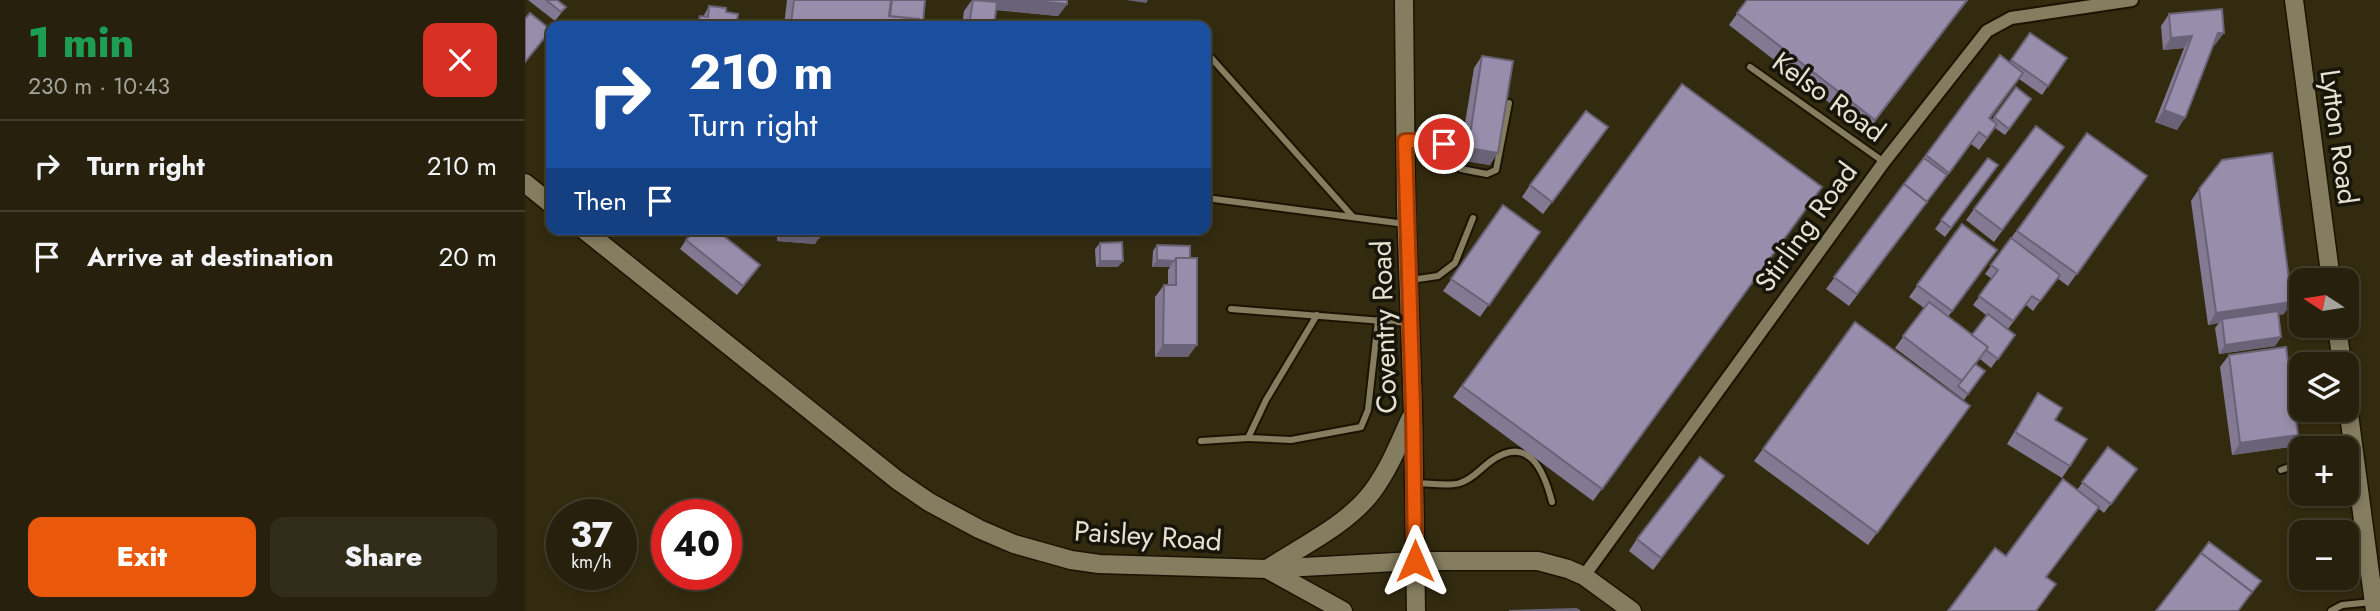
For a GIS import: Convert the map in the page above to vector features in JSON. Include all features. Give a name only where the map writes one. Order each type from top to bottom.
[{"type":"main road","name":"Coventry Road","points":[[1404,0],[1416,611]]},
{"type":"main road","name":"Lytton Road","points":[[2294,0],[2329,268]]},
{"type":"main road","points":[[525,183],[546,200]]},
{"type":"main road","name":"Paisley Road","points":[[591,235],[897,480],[929,502],[979,529],[1044,553],[1099,564],[1267,569],[1415,561],[1538,561],[1584,576],[1632,611]]},
{"type":"main road","points":[[1343,611],[1267,569],[1341,522],[1372,493],[1392,462],[1413,411]]},
{"type":"main road","points":[[2358,506],[2374,606]]},
{"type":"street","name":"Stirling Road","points":[[1584,576],[1884,162],[1977,41],[1997,24],[2011,18],[2132,0]]},
{"type":"lane","points":[[1211,58],[1353,217]]},
{"type":"lane","name":"Kelso Road","points":[[1750,67],[1884,162]]},
{"type":"lane","points":[[1405,141],[1437,141],[1444,144],[1461,169],[1487,174],[1496,170],[1503,146],[1509,103]]},
{"type":"lane","points":[[1211,199],[1407,225]]},
{"type":"lane","points":[[1409,280],[1438,276],[1455,263],[1473,218]]},
{"type":"lane","points":[[1231,309],[1410,323]]},
{"type":"lane","points":[[1248,438],[1266,400],[1317,315]]},
{"type":"lane","points":[[1201,441],[1248,438],[1291,440],[1361,427],[1368,410],[1378,320]]},
{"type":"lane","points":[[1414,483],[1457,484],[1474,476],[1492,460],[1517,452],[1537,463],[1546,479],[1552,502]]},
{"type":"lane","points":[[2281,470],[2289,467]]},
{"type":"lane","points":[[2331,611],[2342,605],[2374,606]]},
{"type":"building","points":[[546,0],[557,0],[566,7],[561,12]]},
{"type":"building","points":[[794,0],[891,0],[889,16],[919,19],[919,21],[791,21]]},
{"type":"building","points":[[892,0],[925,0],[923,21],[890,16]]},
{"type":"building","points":[[973,0],[997,2],[995,21],[970,21]]},
{"type":"building","points":[[1026,0],[1067,0],[1067,4]]},
{"type":"building","points":[[1747,0],[1967,0],[1875,120],[1737,13]]},
{"type":"building","points":[[709,6],[726,8],[726,12],[738,14],[737,21],[700,21],[700,16],[708,17]]},
{"type":"building","points":[[2222,9],[2224,33],[2218,33],[2185,118],[2164,110],[2192,36],[2171,38],[2169,14]]},
{"type":"building","points":[[530,13],[546,26],[546,36],[525,62],[525,19]]},
{"type":"building","points":[[2030,33],[2067,58],[2048,86],[2011,60]]},
{"type":"building","points":[[2000,55],[2023,73],[1989,118],[1997,124],[1987,138],[1979,132],[1949,173],[1926,155]]},
{"type":"building","points":[[1482,56],[1513,61],[1498,153],[1468,148]]},
{"type":"building","points":[[1682,84],[1822,187],[1602,489],[1462,386]]},
{"type":"building","points":[[2016,87],[2031,99],[2009,129],[1994,117]]},
{"type":"building","points":[[1586,111],[1608,127],[1552,202],[1530,185]]},
{"type":"building","points":[[2036,126],[2064,147],[2002,230],[1974,209]]},
{"type":"building","points":[[2087,133],[2147,176],[2077,274],[2017,231]]},
{"type":"building","points":[[2272,153],[2289,280],[2289,302],[2216,313],[2199,189],[2222,160]]},
{"type":"building","points":[[1924,158],[1947,175],[1927,202],[1904,184]]},
{"type":"building","points":[[1988,158],[1998,165],[1951,228],[1941,220]]},
{"type":"building","points":[[1904,184],[1927,202],[1857,294],[1834,277]]},
{"type":"building","points":[[1503,205],[1540,232],[1489,305],[1451,279]]},
{"type":"building","points":[[1962,224],[1997,250],[1952,311],[1917,285]]},
{"type":"building","points":[[690,235],[722,235],[760,265],[743,286],[686,240]]},
{"type":"building","points":[[791,235],[819,235],[819,238]]},
{"type":"building","points":[[2011,238],[2060,275],[2040,301],[2032,296],[2013,321],[1979,296],[1998,270],[1991,265]]},
{"type":"building","points":[[1122,242],[1123,261],[1100,261],[1100,243]]},
{"type":"building","points":[[1157,245],[1190,246],[1190,258],[1157,260]]},
{"type":"building","points":[[1176,258],[1197,258],[1197,345],[1163,345],[1164,285],[1176,285]]},
{"type":"building","points":[[1929,302],[1988,347],[1962,381],[1903,336]]},
{"type":"building","points":[[2278,311],[2281,337],[2225,345],[2222,319]]},
{"type":"building","points":[[1988,314],[2015,335],[1998,359],[1972,335]]},
{"type":"building","points":[[1855,322],[1970,406],[1877,533],[1763,449]]},
{"type":"building","points":[[2286,347],[2289,369],[2289,422],[2296,422],[2298,435],[2240,443],[2229,355]]},
{"type":"building","points":[[1975,364],[1985,371],[1968,394],[1958,386]]},
{"type":"building","points":[[2038,393],[2062,408],[2055,420],[2087,439],[2070,466],[2015,432]]},
{"type":"building","points":[[2108,447],[2137,469],[2111,504],[2082,482]]},
{"type":"building","points":[[1700,457],[1724,476],[1661,558],[1637,539]]},
{"type":"building","points":[[2063,479],[2099,507],[2046,577],[2056,584],[2036,611],[1948,611],[1995,548],[2006,556]]},
{"type":"building","points":[[2209,542],[2261,581],[2250,595],[2252,592],[2201,553]]},
{"type":"building","points":[[2201,553],[2252,592],[2238,611],[2156,611]]},
{"type":"building","points":[[1576,609],[1580,611],[1509,611]]},
{"type":"route","points":[[1415,561],[1405,141],[1437,141],[1444,144]]}]
